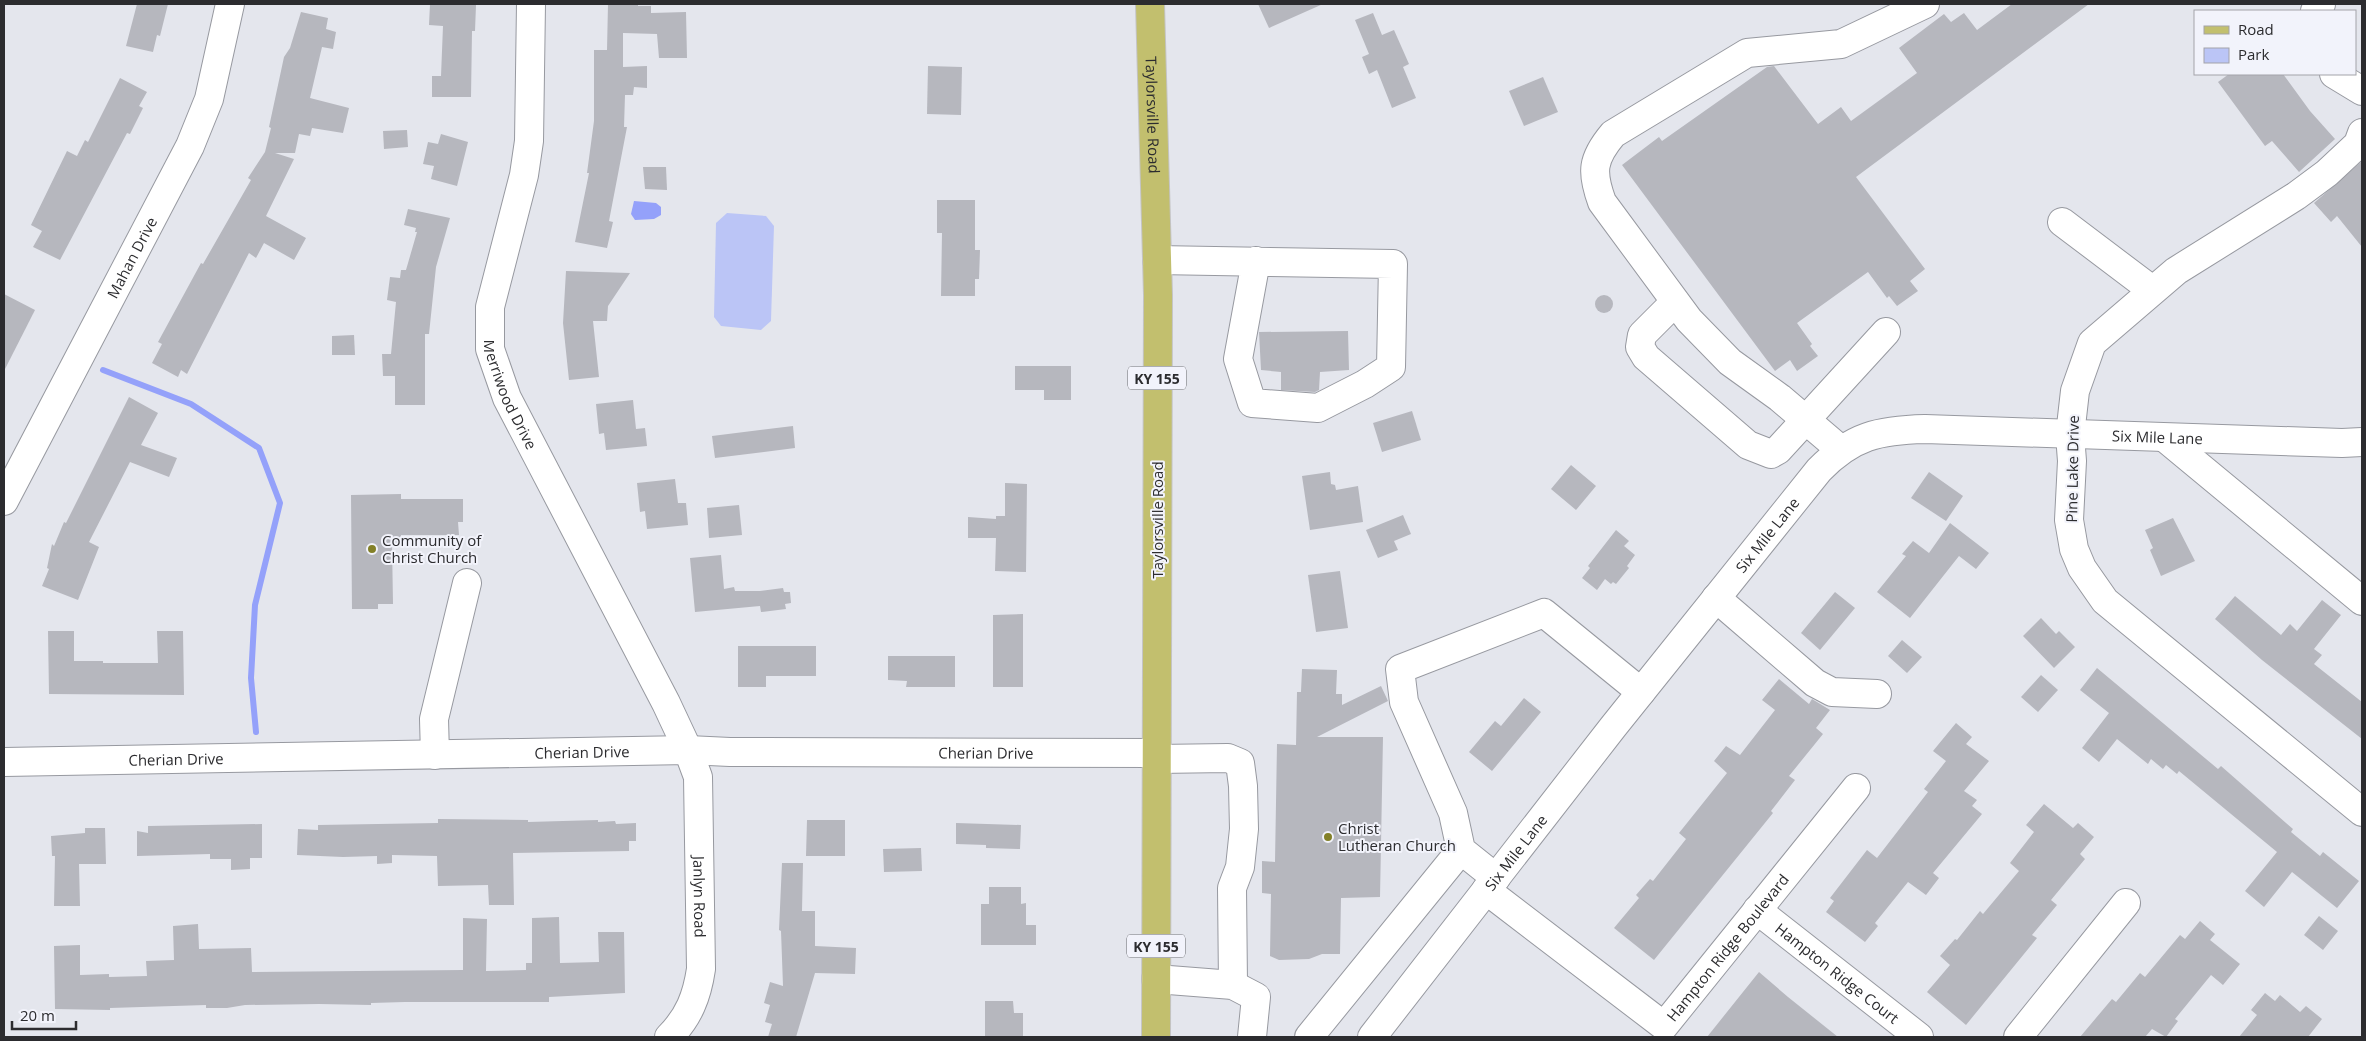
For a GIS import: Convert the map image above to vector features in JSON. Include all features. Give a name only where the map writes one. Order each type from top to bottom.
[{"type":"main road","name":"Taylorsville Road","points":[[1150,4],[1157,260],[1158,756],[1156,1037]]},
{"type":"street","name":"Mahan Drive","points":[[4,501],[190,146],[209,99],[230,4]]},
{"type":"street","name":"Merriwood Drive","points":[[532,4],[529,142],[524,175],[490,307],[490,349],[507,398],[688,750]]},
{"type":"street","points":[[1841,450],[1780,398],[1730,362],[1688,320],[1602,202],[1595,182],[1600,150],[1613,134],[1747,53],[1841,44],[1925,4]]},
{"type":"street","points":[[2336,75],[2362,91]]},
{"type":"street","name":"Pine Lake Drive","points":[[2362,133],[2358,144],[2327,173],[2296,196],[2176,271],[2092,343],[2076,391],[2070,435],[2072,461],[2070,520],[2074,550],[2092,585],[2120,614],[2362,812]]},
{"type":"street","points":[[2062,222],[2152,290]]},
{"type":"street","points":[[1157,260],[1256,261],[1393,264],[1391,367],[1365,384],[1318,408],[1252,403],[1238,359],[1256,261]]},
{"type":"street","points":[[1675,302],[1642,335],[1640,347],[1646,357],[1748,445],[1771,454],[1778,450],[1886,332]]},
{"type":"street","name":"Six Mile Lane","points":[[1372,1037],[1716,598],[1819,470],[1841,450],[1862,438],[1893,430],[2342,443],[2362,442]]},
{"type":"street","points":[[2165,438],[2362,601]]},
{"type":"street","points":[[435,755],[434,719],[467,583]]},
{"type":"street","points":[[1716,598],[1815,683],[1832,692],[1877,694]]},
{"type":"street","points":[[1491,884],[1461,850],[1453,813],[1404,702],[1400,669],[1544,613],[1641,692]]},
{"type":"street","name":"Cherian Drive","points":[[4,762],[688,750],[1228,758],[1240,763],[1243,786],[1244,829],[1240,867],[1232,888],[1233,985]]},
{"type":"street","name":"Janlyn Road","points":[[670,1037],[682,1025],[690,1010],[698,990],[701,968],[698,777],[688,750]]},
{"type":"street","name":"Hampton Ridge Boulevard","points":[[1491,884],[1664,1026],[1856,788]]},
{"type":"street","points":[[1309,1037],[1461,850]]},
{"type":"street","points":[[2018,1037],[2126,903]]},
{"type":"street","name":"Hampton Ridge Court","points":[[1757,910],[1918,1037]]},
{"type":"street","points":[[1156,979],[1233,985],[1256,997],[1252,1037]]},
{"type":"green space","points":[[727,213],[766,216],[774,226],[771,321],[761,330],[721,326],[714,317],[716,223]]},
{"type":"shaded area","points":[[634,201],[656,203],[661,207],[661,215],[654,219],[635,220],[631,214]]},
{"type":"building","points":[[137,4],[168,4],[160,36],[157,35],[153,52],[126,46]]},
{"type":"building","points":[[430,4],[476,5],[475,31],[472,31],[471,97],[432,97],[432,76],[441,76],[443,26],[429,25]]},
{"type":"building","points":[[608,4],[651,6],[651,13],[686,12],[687,58],[659,58],[657,34],[623,33],[623,67],[647,66],[647,88],[634,87],[633,95],[625,95],[624,127],[627,127],[609,221],[613,222],[607,248],[575,242],[589,173],[587,173],[594,121],[594,50],[607,50]]},
{"type":"building","points":[[1258,4],[1323,4],[1269,28]]},
{"type":"building","points":[[2012,4],[2089,4],[1856,177],[1925,269],[1910,281],[1918,291],[1897,306],[1889,296],[1887,298],[1868,272],[1797,323],[1818,356],[1797,371],[1790,360],[1775,371],[1622,165],[1659,137],[1662,141],[1767,67],[1774,66],[1818,124],[1841,107],[1851,121],[1917,73],[1899,48],[1944,14],[1951,22],[1964,13],[1977,30]]},
{"type":"building","points":[[301,12],[328,18],[326,29],[336,32],[333,49],[322,47],[310,98],[349,108],[343,133],[312,128],[310,136],[299,134],[295,153],[275,153],[294,159],[266,216],[306,238],[294,260],[264,243],[256,258],[249,253],[187,374],[181,370],[178,377],[152,363],[162,344],[158,342],[201,263],[203,264],[251,180],[248,178],[265,152],[284,57],[290,48]]},
{"type":"building","points":[[1373,13],[1382,35],[1394,30],[1409,64],[1403,67],[1416,98],[1392,108],[1377,70],[1369,74],[1362,57],[1369,54],[1355,20]]},
{"type":"building","points":[[928,66],[962,67],[961,115],[927,114]]},
{"type":"building","points":[[2228,75],[2284,75],[2310,111],[2335,139],[2299,172],[2272,141],[2265,146],[2218,82]]},
{"type":"building","points":[[1543,77],[1558,112],[1524,126],[1509,91]]},
{"type":"building","points":[[120,78],[147,92],[139,106],[143,108],[130,134],[127,133],[60,260],[33,247],[42,231],[31,225],[67,151],[77,156],[85,140],[88,142]]},
{"type":"building","points":[[407,130],[408,147],[384,149],[383,131]]},
{"type":"building","points":[[441,134],[468,142],[457,186],[431,179],[434,166],[423,164],[428,142],[438,144]]},
{"type":"building","points":[[2362,161],[2362,247],[2337,216],[2331,222],[2314,203]]},
{"type":"building","points":[[643,167],[666,167],[667,190],[645,189]]},
{"type":"building","points":[[937,200],[975,200],[975,250],[980,250],[979,279],[975,279],[975,296],[941,296],[942,233],[937,233]]},
{"type":"building","points":[[408,209],[450,218],[436,267],[429,334],[425,334],[425,405],[395,405],[395,376],[383,376],[382,354],[391,354],[396,302],[387,300],[390,277],[400,278],[401,270],[406,270],[417,232],[415,232],[416,228],[404,225]]},
{"type":"building","points":[[566,271],[630,273],[608,306],[607,321],[593,321],[599,377],[569,380],[563,323]]},
{"type":"building","points":[[4,294],[35,310],[4,371]]},
{"type":"building","points":[[1604,295],[1610,298],[1613,304],[1610,310],[1604,313],[1598,310],[1595,304],[1598,298]]},
{"type":"building","points":[[1348,331],[1349,370],[1320,372],[1319,390],[1315,392],[1281,390],[1281,372],[1261,370],[1259,332]]},
{"type":"building","points":[[354,335],[355,355],[332,355],[332,336]]},
{"type":"building","points":[[1015,366],[1071,366],[1071,400],[1044,400],[1044,390],[1015,390]]},
{"type":"building","points":[[129,397],[158,413],[141,445],[177,458],[169,477],[130,462],[89,542],[99,547],[78,600],[42,586],[49,569],[47,568],[52,544],[54,546],[64,522],[66,523]]},
{"type":"building","points":[[633,400],[636,429],[645,428],[647,446],[606,450],[604,433],[599,434],[596,404]]},
{"type":"building","points":[[1412,411],[1421,440],[1382,452],[1373,423]]},
{"type":"building","points":[[793,426],[795,448],[715,458],[712,436]]},
{"type":"building","points":[[1571,465],[1596,486],[1576,510],[1551,489]]},
{"type":"building","points":[[1330,472],[1331,484],[1335,485],[1336,490],[1358,486],[1363,522],[1310,530],[1302,476]]},
{"type":"building","points":[[1929,472],[1963,496],[1946,521],[1911,498]]},
{"type":"building","points":[[675,479],[678,503],[686,503],[688,525],[647,529],[645,511],[640,512],[637,483]]},
{"type":"building","points":[[1005,483],[1027,484],[1026,572],[995,571],[996,538],[968,538],[968,517],[996,519],[996,516],[1005,516]]},
{"type":"building","name":"Community of Christ Church","points":[[401,494],[401,499],[463,499],[463,522],[458,522],[459,535],[401,535],[401,544],[392,544],[393,604],[378,604],[378,609],[352,609],[351,495]]},
{"type":"building","points":[[739,505],[742,535],[709,538],[707,508]]},
{"type":"building","points":[[1403,515],[1411,534],[1394,541],[1398,550],[1378,558],[1366,530]]},
{"type":"building","points":[[2173,518],[2195,561],[2161,576],[2150,550],[2153,548],[2145,530]]},
{"type":"building","points":[[1950,523],[1989,553],[1976,569],[1959,556],[1910,618],[1877,592],[1906,556],[1902,554],[1913,541],[1929,553]]},
{"type":"building","points":[[1616,530],[1629,541],[1624,546],[1635,555],[1627,566],[1629,568],[1616,584],[1613,582],[1611,584],[1605,579],[1597,590],[1582,578],[1590,568],[1588,566]]},
{"type":"building","points":[[721,555],[724,589],[734,587],[735,591],[760,591],[783,588],[784,592],[790,592],[791,603],[785,604],[786,609],[761,612],[760,606],[695,612],[690,558]]},
{"type":"building","points":[[1340,571],[1348,628],[1316,632],[1308,575]]},
{"type":"building","points":[[1835,592],[1855,608],[1820,650],[1801,633]]},
{"type":"building","points":[[2235,596],[2281,635],[2290,624],[2297,631],[2322,600],[2341,615],[2314,649],[2322,655],[2314,664],[2362,702],[2362,739],[2262,660],[2215,619]]},
{"type":"building","points":[[1023,614],[1023,687],[993,687],[993,615]]},
{"type":"building","points":[[2041,618],[2056,634],[2059,631],[2075,647],[2054,668],[2023,636]]},
{"type":"building","points":[[48,631],[74,631],[74,661],[158,663],[157,631],[183,631],[184,695],[49,694]]},
{"type":"building","points":[[1902,640],[1922,657],[1907,673],[1888,656]]},
{"type":"building","points":[[738,646],[816,646],[816,676],[766,676],[766,687],[738,687]]},
{"type":"building","points":[[888,656],[955,656],[955,687],[906,687],[907,681],[888,680]]},
{"type":"building","points":[[2097,668],[2218,769],[2221,766],[2293,829],[2291,832],[2320,856],[2323,852],[2359,881],[2337,908],[2292,872],[2264,907],[2245,891],[2277,852],[2179,771],[2177,774],[2166,765],[2163,769],[2151,759],[2148,764],[2117,739],[2099,762],[2082,748],[2109,713],[2080,690]]},
{"type":"building","name":"Christ Lutheran Church","points":[[1302,669],[1337,670],[1336,694],[1342,694],[1342,705],[1381,686],[1388,701],[1317,737],[1383,737],[1380,897],[1341,898],[1340,954],[1322,954],[1309,959],[1279,960],[1270,956],[1271,894],[1262,893],[1262,861],[1275,862],[1277,744],[1296,745],[1297,692],[1301,692]]},
{"type":"building","points":[[2041,675],[2058,690],[2038,712],[2021,697]]},
{"type":"building","points":[[1779,679],[1809,704],[1812,699],[1830,710],[1816,728],[1823,734],[1789,776],[1795,780],[1771,811],[1773,813],[1654,960],[1614,928],[1639,898],[1636,895],[1650,879],[1653,881],[1686,839],[1679,833],[1727,773],[1714,761],[1726,746],[1740,755],[1775,710],[1762,700]]},
{"type":"building","points":[[1524,698],[1541,712],[1492,771],[1469,752],[1495,721],[1501,726]]},
{"type":"building","points":[[1956,723],[1972,737],[1966,744],[1989,761],[1964,791],[1977,800],[1972,806],[1982,814],[1933,873],[1939,878],[1926,895],[1908,882],[1875,923],[1878,926],[1865,942],[1826,912],[1834,901],[1830,898],[1867,850],[1877,858],[1928,792],[1924,789],[1946,761],[1933,751]]},
{"type":"building","points":[[2044,804],[2073,828],[2078,823],[2094,837],[2080,854],[2085,859],[2051,900],[2057,905],[2032,935],[2037,938],[1966,1025],[1927,992],[1950,965],[1940,956],[1955,939],[1957,940],[1980,911],[1983,914],[2019,871],[2010,863],[2034,832],[2026,825]]},
{"type":"building","points":[[438,819],[528,820],[528,822],[598,820],[598,822],[615,821],[616,824],[636,823],[636,841],[629,841],[629,851],[513,853],[514,905],[489,905],[488,885],[438,886],[437,856],[392,855],[392,863],[377,864],[377,856],[297,855],[298,829],[318,830],[318,825],[438,823]]},
{"type":"building","points":[[807,820],[845,820],[845,856],[806,856]]},
{"type":"building","points":[[956,823],[1021,825],[1020,849],[986,848],[986,845],[956,844]]},
{"type":"building","points":[[262,824],[262,858],[250,858],[250,869],[231,870],[231,859],[210,859],[210,854],[137,856],[137,831],[148,833],[148,826]]},
{"type":"building","points":[[85,828],[105,828],[106,864],[79,864],[80,906],[54,906],[55,856],[52,856],[51,836],[85,833]]},
{"type":"building","points":[[921,848],[922,871],[884,872],[883,849]]},
{"type":"building","points":[[782,863],[803,863],[802,911],[815,911],[815,946],[856,948],[855,974],[815,973],[796,1037],[768,1037],[772,1024],[765,1022],[770,1005],[764,1003],[770,982],[783,986],[781,931],[779,930]]},
{"type":"building","points":[[989,887],[1021,887],[1021,904],[1026,903],[1026,925],[1036,925],[1036,945],[981,945],[981,904],[989,904]]},
{"type":"building","points":[[2319,916],[2338,931],[2323,950],[2304,935]]},
{"type":"building","points":[[559,917],[560,963],[599,962],[598,932],[624,932],[625,993],[549,997],[549,1002],[405,1002],[371,1003],[371,1005],[245,1005],[227,1008],[206,1008],[206,1005],[110,1008],[110,1010],[55,1009],[54,946],[80,945],[80,975],[109,974],[109,977],[147,976],[146,961],[174,960],[173,926],[198,924],[199,949],[251,948],[252,972],[463,970],[463,918],[487,919],[486,971],[526,970],[526,963],[532,963],[532,918]]},
{"type":"building","points":[[2200,921],[2215,934],[2210,940],[2240,964],[2223,985],[2211,975],[2175,1019],[2178,1021],[2166,1037],[2152,1029],[2145,1037],[2080,1037],[2112,999],[2116,1002],[2140,973],[2145,977],[2180,935],[2185,939]]},
{"type":"building","points":[[1759,972],[1788,997],[1838,1037],[1707,1037]]},
{"type":"building","points":[[2265,993],[2275,1001],[2280,995],[2300,1012],[2306,1006],[2322,1019],[2308,1037],[2239,1037],[2257,1015],[2251,1010]]},
{"type":"building","points":[[985,1001],[1013,1001],[1014,1013],[1023,1013],[1023,1037],[985,1037]]},
{"type":"waterway","points":[[103,370],[191,404],[259,448],[280,503],[255,605],[251,678],[256,732]]},
{"type":"place","name":"Community of Christ Church","points":[[372,549]]},
{"type":"place","name":"Christ Lutheran Church","points":[[1328,837]]}]
